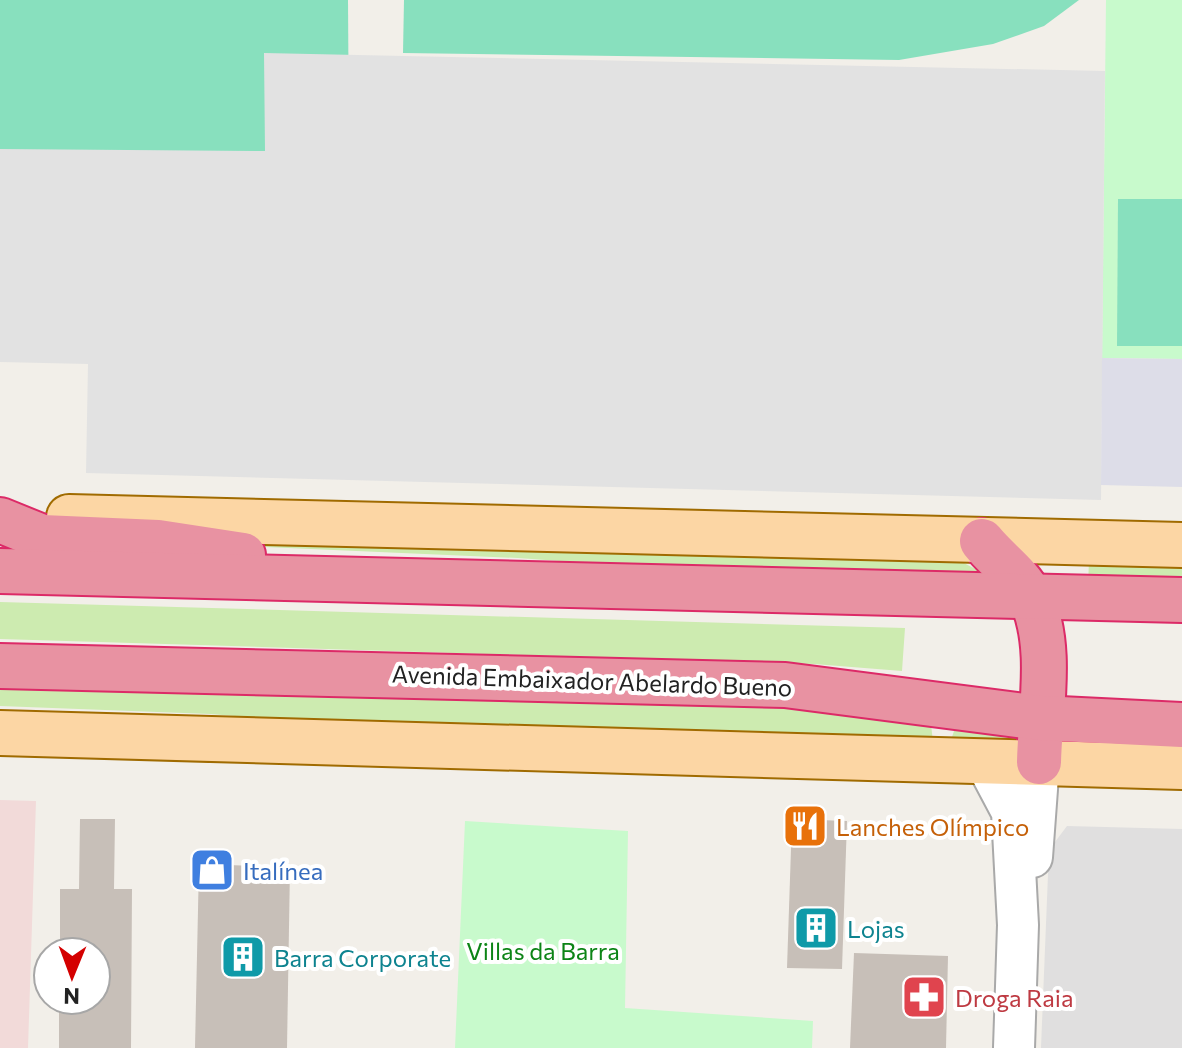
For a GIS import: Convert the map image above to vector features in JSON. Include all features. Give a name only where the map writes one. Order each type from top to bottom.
[{"type":"highway","points":[[0,518],[42,537],[158,542],[280,557],[502,565],[587,583]]},
{"type":"highway","points":[[982,541],[1012,571],[1030,596],[1042,647],[1039,762]]},
{"type":"highway","points":[[0,571],[587,583],[1182,600]]},
{"type":"highway","name":"Avenida Embaixador Abelardo Bueno","points":[[0,666],[785,685],[1040,718],[1182,725]]},
{"type":"main road","points":[[0,518],[1182,545]]},
{"type":"main road","points":[[0,733],[1182,767]]},
{"type":"street","points":[[985,761],[1012,812],[1018,925],[1014,1048]]},
{"type":"street","points":[[1018,925],[1035,841],[1039,762]]},
{"type":"shaded area","points":[[264,53],[1105,71],[1101,500],[86,473],[88,364],[0,362],[0,149],[265,151]]},
{"type":"shaded area","points":[[1102,358],[1182,359],[1182,487],[1101,485]]},
{"type":"shaded area","points":[[0,800],[36,801],[28,1048],[0,1048]]},
{"type":"shaded area","points":[[1067,826],[1182,829],[1182,1048],[1041,1048],[1049,850]]},
{"type":"green space","points":[[0,0],[348,0],[349,153],[0,362]]},
{"type":"green space","points":[[404,0],[1079,0],[1044,26],[993,44],[899,60],[403,53]]},
{"type":"green space","points":[[1106,0],[1182,0],[1182,359],[1102,358]]},
{"type":"green space","points":[[1118,199],[1182,199],[1182,346],[1117,346]]},
{"type":"green space","points":[[226,538],[958,560],[987,575],[822,580],[518,558],[241,546]]},
{"type":"green space","points":[[1089,560],[1182,563],[1182,589],[1088,587]]},
{"type":"green space","points":[[0,602],[905,628],[902,671],[814,664],[0,639]]},
{"type":"green space","points":[[0,685],[833,710],[931,724],[933,742],[424,732],[210,714],[0,706]]},
{"type":"green space","points":[[955,728],[1021,736],[1024,744],[951,740]]},
{"type":"green space","name":"Villas da Barra","points":[[465,821],[628,831],[625,1008],[813,1021],[812,1048],[455,1048]]},
{"type":"building","points":[[80,819],[115,819],[114,889],[132,889],[131,1048],[59,1048],[59,1016],[112,1016],[112,936],[60,936],[60,889],[79,889]]},
{"type":"building","name":"Lojas","points":[[792,819],[847,821],[842,969],[787,968]]},
{"type":"building","name":"Barra Corporate","points":[[199,864],[290,867],[287,1048],[195,1048]]},
{"type":"building","points":[[854,953],[948,956],[946,1048],[850,1048]]},
{"type":"place","name":"Lanches Olímpico","points":[[805,826]]},
{"type":"place","name":"Italínea","points":[[212,870]]},
{"type":"place","name":"Lojas","points":[[816,928]]},
{"type":"place","name":"Barra Corporate","points":[[243,957]]},
{"type":"place","name":"Droga Raia","points":[[924,997]]}]
